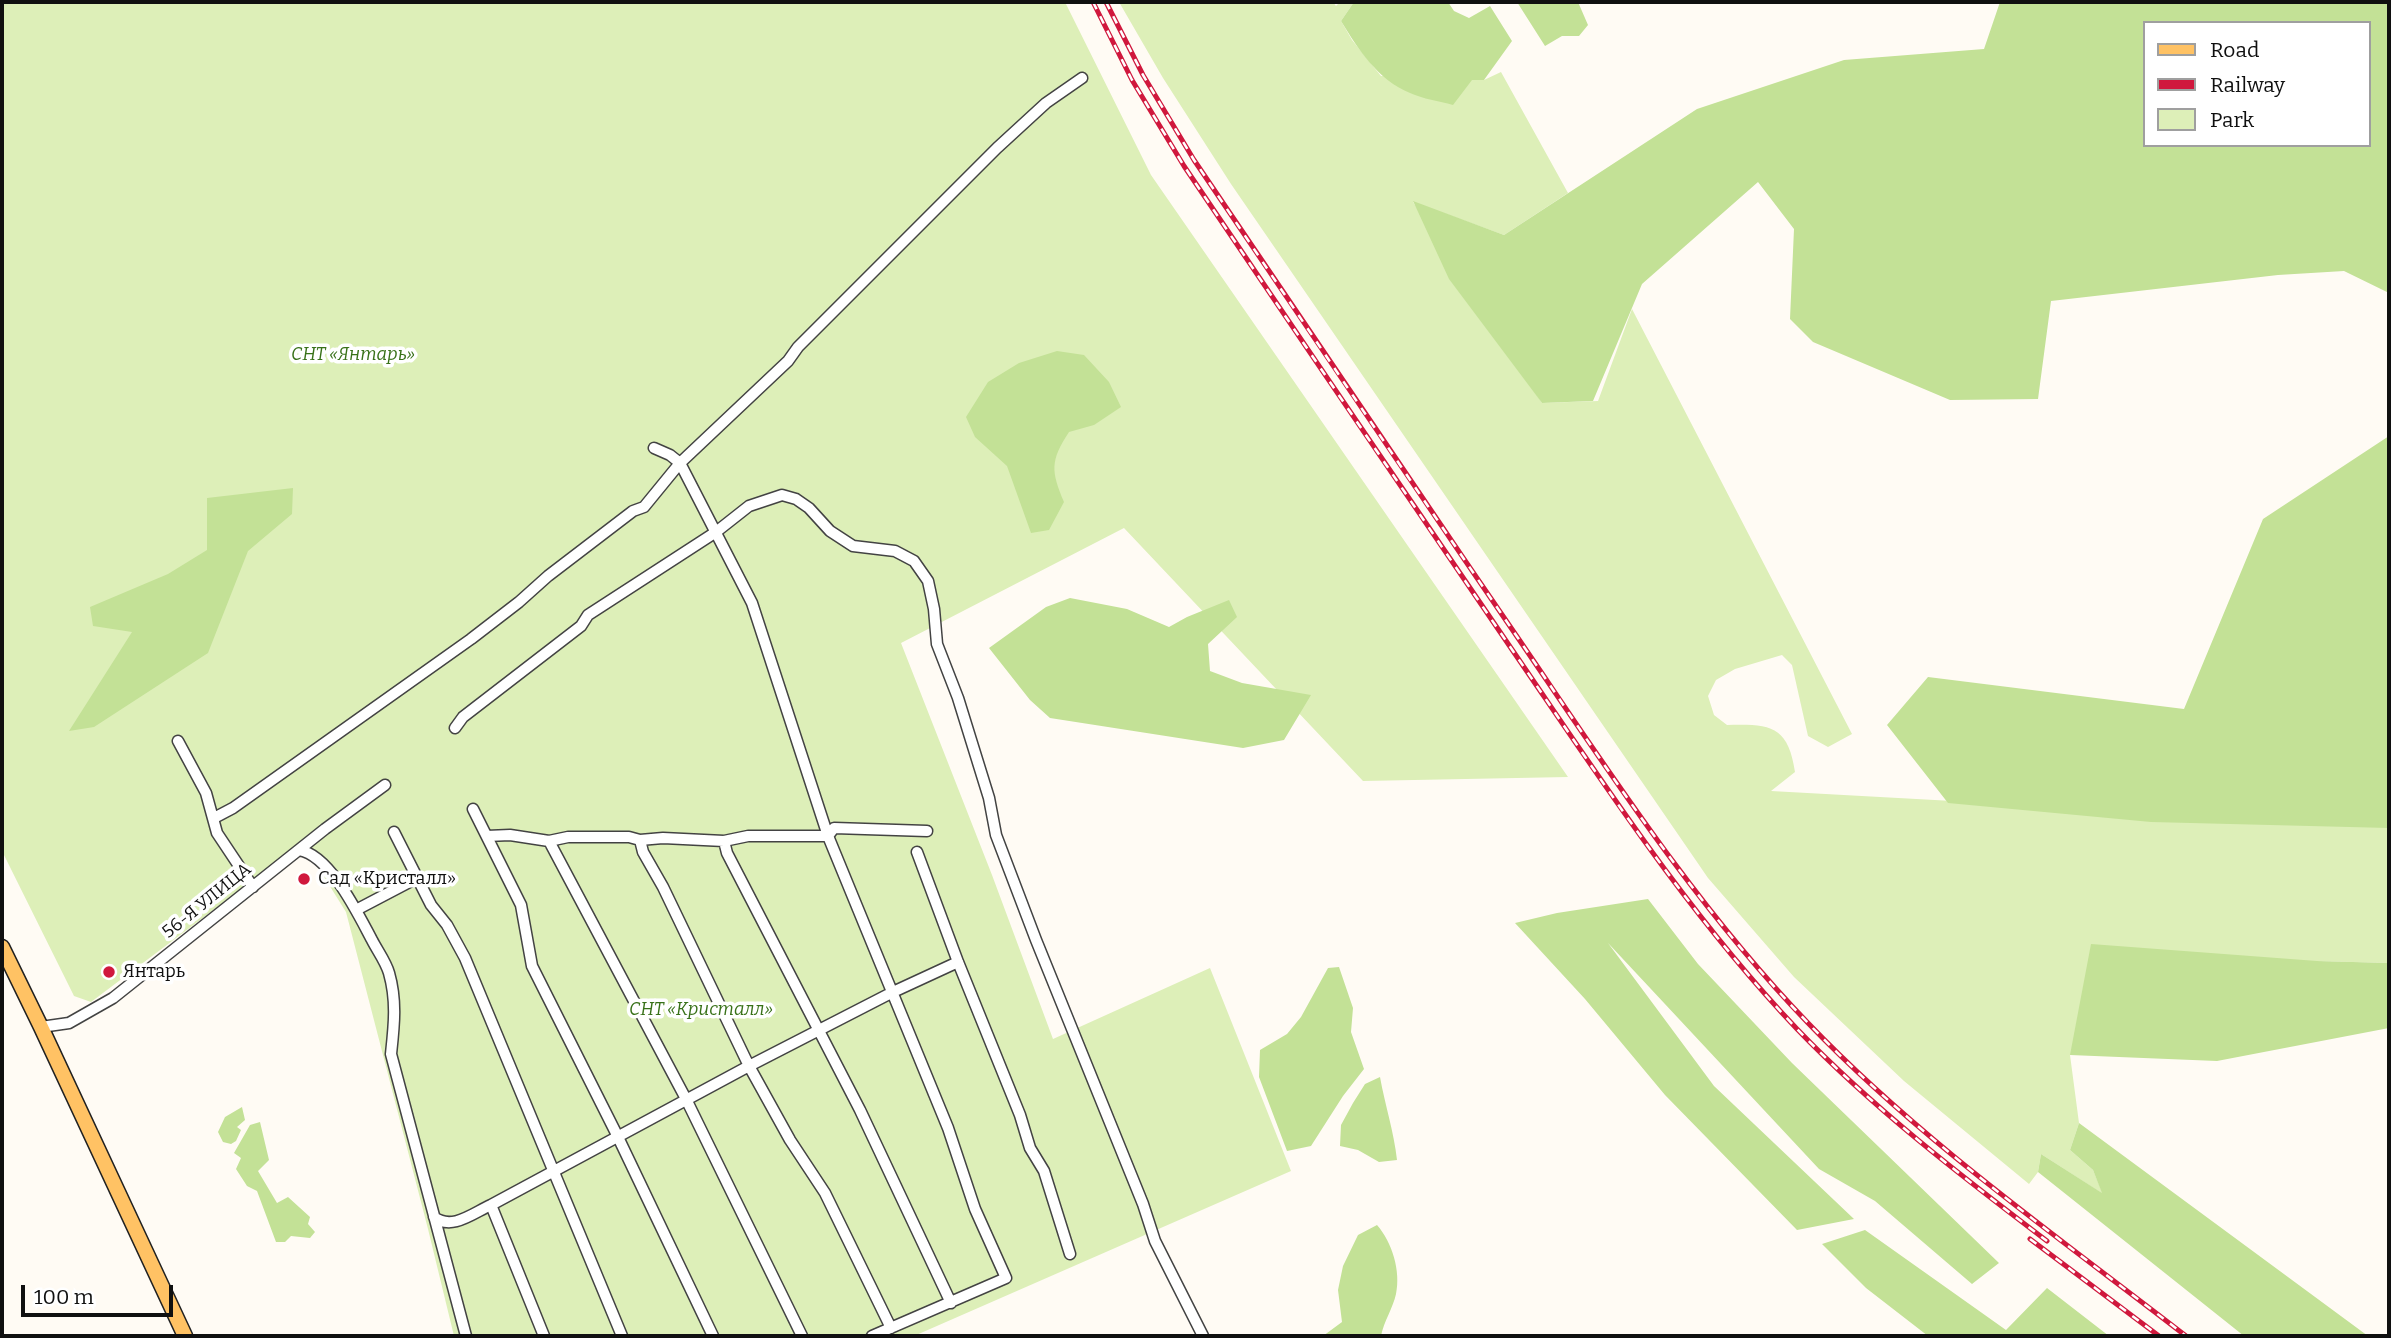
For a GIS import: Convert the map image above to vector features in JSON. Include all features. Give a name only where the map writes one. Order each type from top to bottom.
[{"type":"main road","points":[[2,947],[186,1336]]},
{"type":"street","points":[[214,818],[266,785],[519,602],[558,568],[634,511],[644,507],[680,463],[789,361],[798,347],[997,148],[1046,103],[1082,78]]},
{"type":"street","points":[[654,448],[680,463],[752,603],[828,836],[948,1128],[975,1209],[1006,1278],[872,1336]]},
{"type":"street","points":[[455,728],[463,717],[581,626],[588,615],[756,503],[782,495],[796,499],[820,518],[842,541],[863,549],[883,549],[902,554],[914,561],[928,581],[937,643],[958,698],[989,798],[996,835],[1155,1241],[1203,1336]]},
{"type":"street","points":[[178,741],[206,793],[217,833],[253,887]]},
{"type":"street","name":"56-Я УЛИЦА","points":[[41,1027],[69,1023],[113,998],[385,785]]},
{"type":"street","points":[[473,809],[521,905],[532,966],[713,1336]]},
{"type":"street","points":[[828,836],[834,828],[927,831]]},
{"type":"street","points":[[394,832],[431,905],[447,925],[464,958],[622,1336]]},
{"type":"street","points":[[487,836],[510,835],[549,841],[568,837],[628,837],[640,840],[663,838],[724,841],[748,836],[828,836]]},
{"type":"street","points":[[640,840],[643,852],[663,887],[749,1066],[790,1140],[825,1193],[891,1328]]},
{"type":"street","points":[[549,841],[686,1100],[802,1336]]},
{"type":"street","points":[[724,841],[727,853],[860,1110],[951,1303]]},
{"type":"street","points":[[299,850],[318,859],[339,883],[389,971],[395,1007],[391,1054],[466,1336]]},
{"type":"street","points":[[917,852],[1020,1115],[1030,1148],[1044,1171],[1070,1254]]},
{"type":"street","points":[[356,911],[417,878]]},
{"type":"street","points":[[434,1217],[441,1222],[452,1223],[491,1205],[617,1135],[818,1030],[958,962]]},
{"type":"street","points":[[491,1205],[544,1336]]},
{"type":"green space","points":[[2,2],[1065,2],[1151,175],[1568,777],[1363,781],[1124,528],[901,643],[1053,1039],[1210,968],[1291,1171],[914,1336],[454,1336],[346,912],[316,864],[309,838],[91,1002],[74,996],[2,851]]},
{"type":"green space","points":[[1119,2],[1333,2],[1336,6],[1340,2],[1354,2],[1341,21],[1352,40],[1381,76],[1484,80],[1501,72],[1568,193],[1504,235],[1413,202],[1542,403],[1598,401],[1632,309],[1852,734],[1828,747],[1808,736],[1792,665],[1782,655],[1735,669],[1716,680],[1708,696],[1714,715],[1727,725],[1755,725],[1774,730],[1782,736],[1787,745],[1795,772],[1771,791],[2389,825],[2389,963],[2317,961],[2070,1055],[2079,1123],[2070,1150],[2093,1170],[2103,1194],[2041,1154],[2038,1172],[2029,1184],[1904,1081],[1794,977],[1708,878],[1231,184],[1163,78]]},
{"type":"green space","points":[[1354,2],[1448,2],[1454,11],[1469,18],[1490,6],[1512,41],[1484,80],[1472,80],[1453,105],[1431,100],[1415,95],[1388,80],[1362,53],[1341,21]]},
{"type":"green space","points":[[1517,2],[1578,2],[1588,25],[1579,36],[1562,36],[1545,46]]},
{"type":"green space","points":[[2000,2],[2389,2],[2389,293],[2344,271],[2278,275],[2051,301],[2038,399],[1950,400],[1813,342],[1790,319],[1794,229],[1758,182],[1642,284],[1593,401],[1542,403],[1449,279],[1413,201],[1504,235],[1697,109],[1844,60],[1984,49]]},
{"type":"green space","points":[[1057,351],[1084,355],[1109,382],[1121,407],[1094,425],[1069,432],[1058,451],[1055,466],[1064,502],[1049,530],[1031,533],[1007,466],[975,437],[966,417],[988,382],[1019,363]]},
{"type":"green space","points":[[2389,436],[2389,828],[2151,822],[1948,803],[1887,725],[1928,677],[2184,709],[2263,519]]},
{"type":"green space","points":[[293,488],[292,514],[248,551],[208,653],[94,727],[69,731],[132,632],[93,626],[90,607],[168,574],[207,550],[207,498]]},
{"type":"green space","points":[[1070,598],[1127,609],[1169,627],[1229,600],[1237,617],[1208,644],[1210,671],[1242,683],[1311,695],[1284,740],[1243,748],[1050,718],[1030,700],[989,648],[1046,607]]},
{"type":"green space","points":[[1648,899],[1698,964],[1792,1063],[1999,1263],[1972,1284],[1875,1201],[1819,1169],[1608,943],[1714,1086],[1854,1219],[1797,1230],[1665,1095],[1585,999],[1515,923],[1557,913]]},
{"type":"green space","points":[[2091,944],[2317,961],[2389,963],[2389,1028],[2217,1061],[2070,1055]]},
{"type":"green space","points":[[1339,967],[1353,1008],[1351,1032],[1364,1069],[1311,1146],[1287,1151],[1259,1077],[1260,1050],[1287,1034],[1301,1017],[1328,968]]},
{"type":"green space","points":[[1380,1077],[1397,1160],[1379,1162],[1358,1150],[1340,1146],[1341,1125],[1353,1103],[1365,1084]]},
{"type":"green space","points":[[242,1107],[245,1120],[237,1127],[241,1130],[236,1141],[231,1144],[223,1142],[218,1132],[225,1117]]},
{"type":"green space","points":[[260,1122],[269,1160],[258,1171],[277,1203],[288,1197],[310,1217],[308,1224],[315,1232],[310,1238],[291,1236],[285,1242],[276,1242],[257,1191],[247,1186],[236,1169],[241,1158],[234,1153],[250,1125]]},
{"type":"green space","points":[[2079,1123],[2368,1336],[2244,1336],[2038,1172],[2041,1154],[2102,1193],[2093,1170],[2070,1150]]},
{"type":"green space","points":[[1377,1225],[1391,1248],[1397,1276],[1395,1299],[1381,1336],[1323,1336],[1342,1322],[1338,1290],[1343,1266],[1358,1235]]},
{"type":"green space","points":[[1865,1230],[2006,1330],[2047,1288],[2109,1336],[1928,1336],[1866,1288],[1822,1244]]},
{"type":"railway","points":[[1093,2],[1132,80],[1184,166],[1580,749],[1719,940],[1797,1029],[1856,1086],[1918,1140],[2047,1241]]},
{"type":"railway","points":[[1106,2],[1143,75],[1194,160],[1620,787],[1728,932],[1808,1023],[1897,1108],[1991,1186],[2186,1336]]},
{"type":"railway","points":[[2030,1239],[2159,1336]]},
{"type":"place","name":"Сад «Кристалл»","points":[[304,879]]},
{"type":"place","name":"Янтарь","points":[[109,972]]},
{"type":"park label","name":"СНТ «Янтарь»","points":[[353,355]]},
{"type":"park label","name":"СНТ «Кристалл»","points":[[701,1010]]}]
